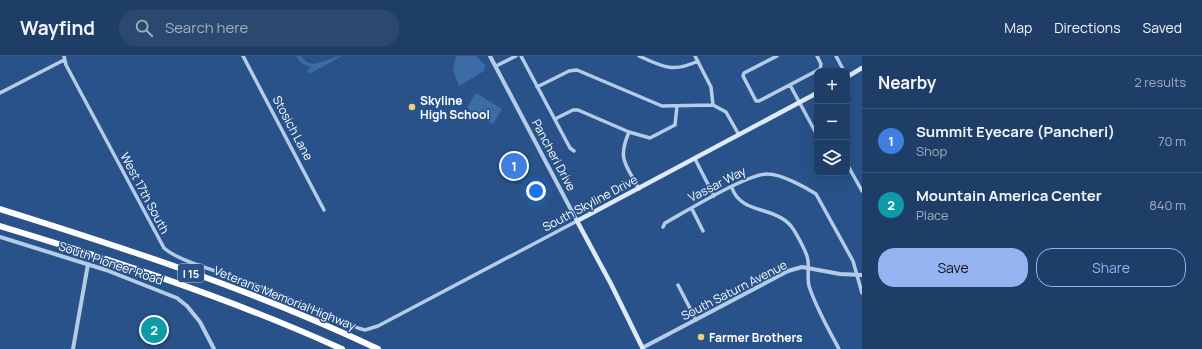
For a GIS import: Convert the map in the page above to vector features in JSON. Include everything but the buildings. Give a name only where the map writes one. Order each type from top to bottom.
[{"type":"highway","name":"Veterans Memorial Highway","points":[[0,209],[137,253],[218,282],[378,349]]},
{"type":"highway","name":"Veterans Memorial Highway","points":[[0,226],[52,241],[164,279],[236,305],[342,349]]},
{"type":"main road","points":[[850,75],[862,68]]},
{"type":"main road","name":"South Skyline Drive","points":[[578,221],[814,95]]},
{"type":"main road","name":"Pancheri Drive","points":[[578,221],[611,284],[642,349]]},
{"type":"street","name":"Stosich Lane","points":[[243,56],[324,210]]},
{"type":"street","name":"Pancheri Drive","points":[[490,56],[578,221]]},
{"type":"street","points":[[496,66],[516,56]]},
{"type":"street","points":[[521,56],[570,148],[574,151]]},
{"type":"street","points":[[639,56],[671,69],[685,67],[698,61]]},
{"type":"street","points":[[695,56],[711,87],[713,105]]},
{"type":"street","points":[[777,56],[744,73],[743,78],[756,101],[759,101],[820,69],[821,64],[817,56]]},
{"type":"street","points":[[836,56],[842,68]]},
{"type":"street","points":[[0,93],[64,58]]},
{"type":"street","name":"West 17th South","points":[[64,58],[164,248],[168,252],[251,283],[356,327],[365,330],[370,329]]},
{"type":"street","points":[[537,87],[569,71],[580,70],[655,103],[677,106],[713,105],[726,112],[739,135]]},
{"type":"street","points":[[790,85],[814,129]]},
{"type":"street","points":[[555,119],[573,110],[578,110],[629,132],[650,138],[675,125],[677,106]]},
{"type":"street","points":[[629,132],[623,147],[622,155],[639,189]]},
{"type":"street","points":[[695,159],[714,196]]},
{"type":"street","points":[[850,169],[862,191]]},
{"type":"street","name":"Vassar Way","points":[[663,227],[665,223],[749,178],[768,174],[807,188],[816,194],[853,261],[857,276]]},
{"type":"street","points":[[732,188],[735,196],[743,204],[771,213],[786,221],[792,227],[808,259],[808,283],[820,312],[839,349]]},
{"type":"street","points":[[692,209],[703,231]]},
{"type":"street","name":"South Skyline Drive","points":[[370,329],[578,221]]},
{"type":"street","name":"South Pioneer Road","points":[[0,237],[88,264],[177,298],[187,306],[200,322],[214,349]]},
{"type":"street","points":[[73,349],[88,264]]},
{"type":"street","name":"South Saturn Avenue","points":[[642,349],[788,271],[802,267],[826,272],[857,276],[862,275]]},
{"type":"street","points":[[857,276],[862,293]]},
{"type":"street","points":[[678,285],[696,320]]},
{"type":"shaded area","points":[[296,56],[301,56],[305,61],[310,63],[315,63],[342,56],[309,74],[307,70],[311,68],[300,62]]},
{"type":"shaded area","points":[[456,56],[476,56],[485,65],[484,71],[459,86],[453,70]]},
{"type":"shaded area","points":[[476,93],[489,101],[479,116],[467,108]]},
{"type":"shaded area","points":[[489,101],[502,109],[493,124],[480,116]]},
{"type":"place","name":"Skyline High School","points":[[412,107]]},
{"type":"place","name":"Summit Eyecare (Pancheri)","points":[[514,166]]},
{"type":"place","name":"Mountain America Center","points":[[154,330]]},
{"type":"place","name":"Farmer Brothers","points":[[701,337]]}]
